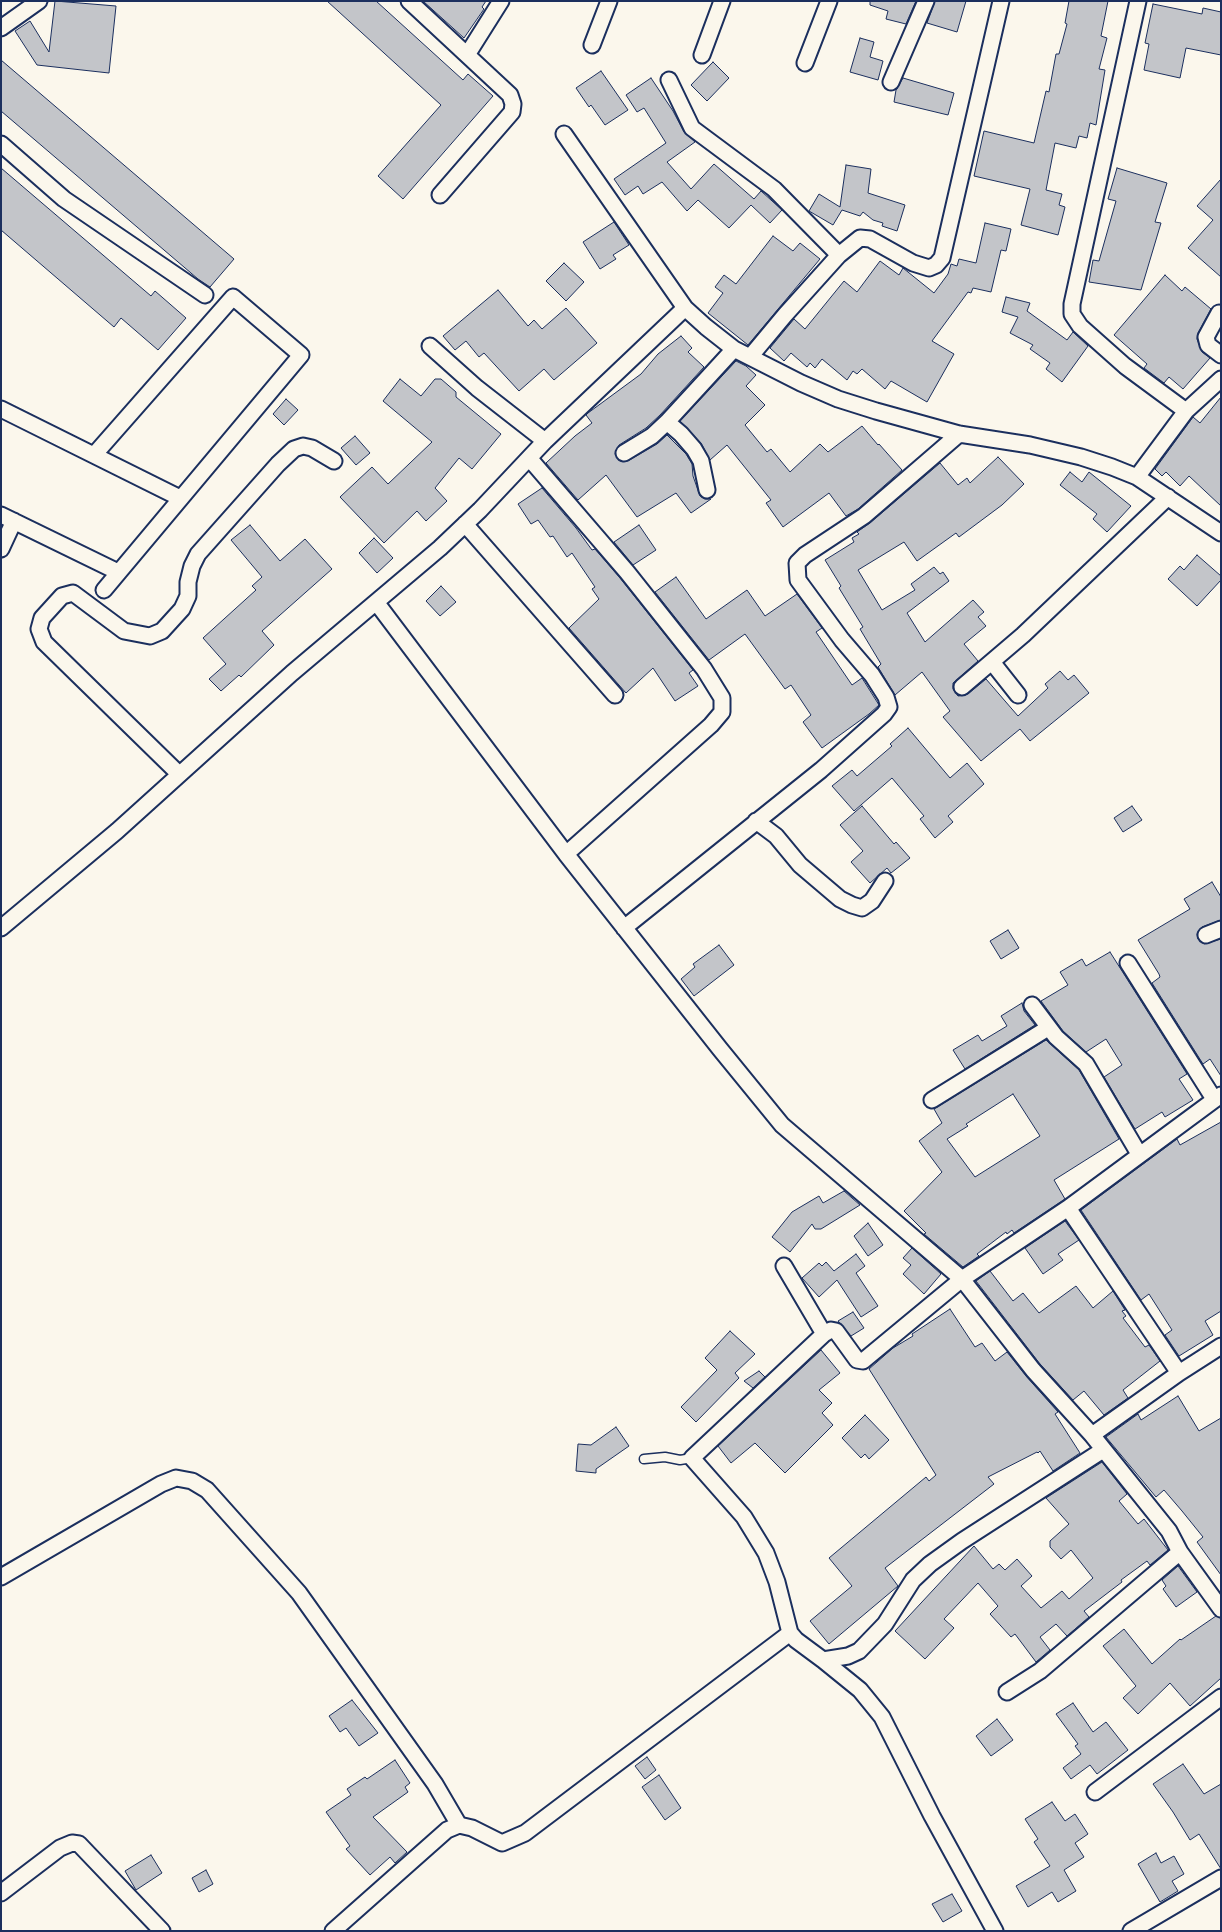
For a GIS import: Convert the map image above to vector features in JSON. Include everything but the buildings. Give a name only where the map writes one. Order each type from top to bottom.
[{"type":"street","points":[[1,28],[39,1]]},
{"type":"street","points":[[409,1],[510,95],[513,104],[512,112],[440,194]]},
{"type":"street","points":[[467,55],[501,1]]},
{"type":"street","points":[[592,45],[609,1]]},
{"type":"street","points":[[702,55],[722,1]]},
{"type":"street","points":[[805,63],[829,1]]},
{"type":"street","points":[[890,82],[926,1]]},
{"type":"street","points":[[750,357],[779,321],[839,255],[860,238],[870,239],[913,262],[929,268],[936,265],[942,258],[1002,1]]},
{"type":"street","points":[[1138,1],[1072,304],[1072,314],[1080,326],[1125,366],[1186,411]]},
{"type":"street","points":[[669,80],[692,128],[774,189],[839,255]]},
{"type":"street","points":[[564,134],[685,308],[734,349],[801,383],[838,399],[959,434],[1030,445],[1073,455],[1137,477],[1221,533]]},
{"type":"street","points":[[1,144],[64,199],[205,295]]},
{"type":"street","points":[[94,455],[233,297],[301,355],[104,590]]},
{"type":"street","points":[[1,928],[117,831],[292,672],[465,524],[545,441],[685,308]]},
{"type":"street","points":[[1219,313],[1206,337],[1208,345],[1221,356]]},
{"type":"street","points":[[430,346],[476,388],[545,441]]},
{"type":"street","points":[[624,453],[652,436],[668,422],[734,349]]},
{"type":"street","points":[[1137,477],[1186,411],[1221,379]]},
{"type":"street","points":[[1,409],[180,498]]},
{"type":"street","points":[[668,422],[681,434],[701,461],[707,490]]},
{"type":"street","points":[[624,928],[821,770],[884,714],[889,707],[886,697],[872,675],[842,640],[798,580],[797,564],[805,555],[864,516],[959,434]]},
{"type":"street","points":[[179,774],[44,642],[38,629],[42,618],[62,596],[73,593],[124,631],[150,636],[162,631],[182,609],[188,596],[188,582],[192,566],[198,554],[278,464],[294,449],[304,446],[312,448],[334,461]]},
{"type":"street","points":[[529,458],[627,572],[704,669],[722,698],[722,712],[711,725],[566,854]]},
{"type":"street","points":[[962,687],[1024,635],[1168,497]]},
{"type":"street","points":[[1,550],[8,518],[118,572]]},
{"type":"street","points":[[465,524],[615,695]]},
{"type":"street","points":[[376,602],[566,854],[782,1126],[880,1207],[962,1279],[1033,1370],[1092,1435],[1169,1531],[1180,1552],[1221,1609]]},
{"type":"street","points":[[992,662],[1018,695]]},
{"type":"street","points":[[756,821],[776,836],[800,865],[840,899],[852,906],[862,908],[872,901],[885,881]]},
{"type":"street","points":[[1206,935],[1221,928]]},
{"type":"street","points":[[995,1931],[932,1816],[882,1717],[860,1690],[796,1640],[790,1633],[766,1553],[744,1517],[692,1458],[824,1334],[831,1330],[836,1331],[857,1360],[863,1361],[962,1279],[1068,1208],[1217,1097],[1128,963]]},
{"type":"street","points":[[1032,1005],[1048,1028],[1086,1064],[1139,1154]]},
{"type":"street","points":[[932,1100],[1048,1028]]},
{"type":"street","points":[[1068,1208],[1179,1373]]},
{"type":"street","points":[[784,1266],[824,1334]]},
{"type":"street","points":[[1092,1435],[1179,1373],[1221,1346]]},
{"type":"street","points":[[823,1660],[848,1656],[859,1651],[886,1624],[913,1580],[930,1564],[962,1541],[1103,1450]]},
{"type":"street","points":[[1,1577],[161,1484],[176,1478],[192,1481],[206,1490],[299,1593],[435,1784],[459,1825]]},
{"type":"street","points":[[1006,1692],[1040,1671],[1180,1552]]},
{"type":"street","points":[[333,1931],[446,1830],[459,1825],[472,1828],[502,1843],[525,1833],[790,1633]]},
{"type":"street","points":[[1095,1792],[1221,1697]]},
{"type":"street","points":[[1,1893],[60,1848],[79,1844],[162,1931]]},
{"type":"street","points":[[1141,1928],[1221,1878]]},
{"type":"lane","points":[[644,1459],[664,1457],[680,1460],[692,1458]]}]
